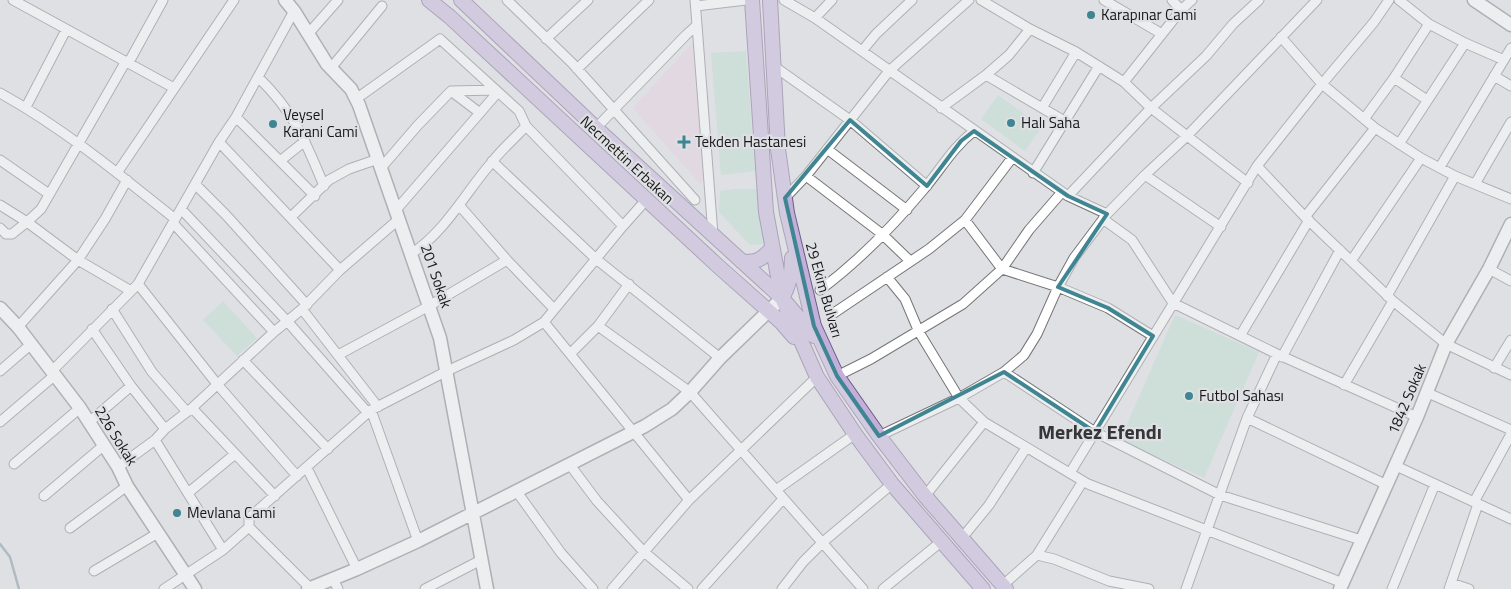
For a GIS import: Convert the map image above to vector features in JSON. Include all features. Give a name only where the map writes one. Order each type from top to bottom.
[{"type":"main road","name":"Necmettin Erbakan","points":[[430,0],[781,322],[802,346]]},
{"type":"main road","name":"Necmettin Erbakan","points":[[461,0],[596,128],[782,298],[800,318],[830,362]]},
{"type":"main road","points":[[752,0],[764,194],[782,298],[817,377],[855,434],[892,484],[983,589]]},
{"type":"main road","name":"29 Ekim Bulvarı","points":[[770,0],[778,149],[791,233],[814,326],[837,376],[879,436],[925,496],[981,562],[1005,587]]},
{"type":"main road","points":[[782,298],[792,270],[791,233]]},
{"type":"main road","points":[[741,261],[750,263],[758,261],[772,248]]},
{"type":"street","points":[[13,0],[174,88]]},
{"type":"street","points":[[0,228],[6,234],[12,234],[41,209],[161,0]]},
{"type":"street","points":[[117,172],[234,0]]},
{"type":"street","name":"201 Sokak","points":[[285,0],[330,68],[351,89],[398,215],[440,338],[487,589]]},
{"type":"street","points":[[308,34],[338,0]]},
{"type":"street","points":[[507,0],[577,69],[695,200]]},
{"type":"street","points":[[546,39],[588,0]]},
{"type":"street","points":[[577,69],[649,0]]},
{"type":"street","points":[[713,235],[696,3],[746,0]]},
{"type":"street","points":[[784,0],[815,18],[1065,194],[1106,216],[1132,240],[1173,303],[1279,356],[1417,418]]},
{"type":"street","points":[[815,18],[832,0]]},
{"type":"street","points":[[862,51],[876,34],[912,0]]},
{"type":"street","points":[[785,198],[806,176],[889,71],[969,0]]},
{"type":"street","points":[[981,0],[1030,29],[1076,52],[1124,82],[1150,108],[1248,183]]},
{"type":"street","points":[[1104,0],[1162,34]]},
{"type":"street","points":[[1172,0],[1181,10]]},
{"type":"street","points":[[1124,82],[1181,10],[1192,0]]},
{"type":"street","points":[[837,376],[919,332],[963,304],[1002,269],[1029,230],[1150,108],[1206,56],[1233,24],[1259,0]]},
{"type":"street","points":[[879,436],[959,398],[1004,372],[1024,355],[1037,334],[1058,287],[1074,258],[1106,216],[1144,175],[1187,136],[1317,0]]},
{"type":"street","points":[[1070,473],[1257,166],[1368,30],[1389,0]]},
{"type":"street","points":[[1399,0],[1429,24],[1465,43],[1504,60]]},
{"type":"street","points":[[1476,1],[1511,25]]},
{"type":"street","points":[[330,68],[382,6]]},
{"type":"street","points":[[0,422],[53,373],[92,329],[135,287],[236,116],[294,11]]},
{"type":"street","points":[[1364,119],[1394,78],[1429,24]]},
{"type":"street","points":[[596,128],[686,34],[697,25]]},
{"type":"street","points":[[941,108],[986,75],[1009,54],[1030,29]]},
{"type":"street","points":[[26,108],[66,30]]},
{"type":"street","points":[[1281,37],[1322,84],[1375,128],[1421,158],[1455,176],[1511,199]]},
{"type":"street","points":[[356,99],[440,39],[520,111],[526,126],[623,226]]},
{"type":"street","points":[[1398,144],[1465,43]]},
{"type":"street","points":[[1440,167],[1511,48]]},
{"type":"street","points":[[1042,108],[1076,52]]},
{"type":"street","points":[[1034,173],[1098,66]]},
{"type":"street","points":[[775,67],[850,120],[927,186]]},
{"type":"street","points":[[986,75],[1066,122]]},
{"type":"street","points":[[1494,76],[1511,86]]},
{"type":"street","points":[[258,77],[281,101],[294,120],[324,186]]},
{"type":"street","points":[[1394,78],[1427,100]]},
{"type":"street","points":[[291,216],[315,196],[329,180],[349,168],[380,164],[451,91],[497,91]]},
{"type":"street","points":[[451,91],[480,113]]},
{"type":"street","points":[[118,467],[155,440],[274,332],[305,307],[340,270],[398,215],[497,91]]},
{"type":"street","points":[[0,93],[26,108],[127,180],[174,221],[274,332]]},
{"type":"street","points":[[236,116],[315,196]]},
{"type":"street","points":[[1475,184],[1511,122]]},
{"type":"street","points":[[411,254],[425,244],[459,205],[492,161],[526,126]]},
{"type":"street","points":[[1240,336],[1307,218],[1375,128]]},
{"type":"street","points":[[820,290],[857,261],[907,210],[961,141],[974,131]]},
{"type":"street","points":[[280,161],[305,141]]},
{"type":"street","points":[[219,142],[340,270]]},
{"type":"street","points":[[827,149],[907,210]]},
{"type":"street","points":[[831,315],[929,249],[965,220],[1012,158]]},
{"type":"street","points":[[1351,261],[1421,158]]},
{"type":"street","points":[[0,160],[49,194]]},
{"type":"street","points":[[492,161],[596,259],[720,358]]},
{"type":"street","points":[[1257,166],[1307,218],[1390,298],[1446,344],[1511,375]]},
{"type":"street","points":[[1144,175],[1221,227]]},
{"type":"street","points":[[806,176],[882,234],[910,262]]},
{"type":"street","points":[[1344,385],[1455,176]]},
{"type":"street","points":[[18,327],[78,260],[105,219],[127,180]]},
{"type":"street","points":[[196,185],[226,215],[305,307],[338,355],[372,410],[418,541]]},
{"type":"street","points":[[646,200],[544,322],[514,340],[447,371],[372,410],[249,518],[249,527],[309,589],[336,584],[357,569],[418,541],[633,433],[672,409],[720,358],[782,298]]},
{"type":"street","points":[[0,205],[27,222],[78,260],[135,287],[297,476]]},
{"type":"street","points":[[459,205],[507,260],[554,309]]},
{"type":"street","points":[[181,209],[372,410]]},
{"type":"street","points":[[965,220],[1002,269],[1058,287],[1108,308],[1153,336]]},
{"type":"street","name":"1842 Sokak","points":[[1341,586],[1428,393],[1446,344],[1489,269],[1511,224]]},
{"type":"street","points":[[1186,589],[1247,418],[1279,356],[1340,250]]},
{"type":"street","points":[[338,355],[429,306],[507,260]]},
{"type":"street","points":[[1489,269],[1511,281]]},
{"type":"street","points":[[887,277],[905,298],[919,332],[959,398],[984,422],[1083,481],[1341,586]]},
{"type":"street","points":[[570,354],[598,326],[629,284]]},
{"type":"street","points":[[112,309],[152,372],[275,496]]},
{"type":"street","name":"226 Sokak","points":[[1,311],[18,327],[80,408],[118,467],[127,486],[195,589]]},
{"type":"street","points":[[544,322],[688,500]]},
{"type":"street","points":[[598,326],[690,392],[863,589]]},
{"type":"street","points":[[92,329],[131,386],[166,429]]},
{"type":"street","points":[[1494,368],[1511,340]]},
{"type":"street","points":[[0,372],[30,345]]},
{"type":"street","points":[[244,360],[328,449]]},
{"type":"street","points":[[1004,372],[1095,432],[1220,494],[1361,540]]},
{"type":"street","points":[[612,589],[688,500],[817,377]]},
{"type":"street","points":[[88,423],[131,386]]},
{"type":"street","points":[[1428,393],[1511,432],[1509,444],[1476,503],[1450,586],[1469,589]]},
{"type":"street","points":[[14,464],[80,408]]},
{"type":"street","points":[[1247,418],[1387,485]]},
{"type":"street","points":[[925,496],[984,422]]},
{"type":"street","points":[[776,490],[855,434]]},
{"type":"street","points":[[155,440],[223,550]]},
{"type":"street","points":[[44,496],[104,446]]},
{"type":"street","points":[[962,538],[989,505],[1026,448]]},
{"type":"street","points":[[188,493],[235,454]]},
{"type":"street","points":[[570,465],[597,501],[643,551],[688,589]]},
{"type":"street","points":[[1396,466],[1511,519]]},
{"type":"street","points":[[307,468],[357,569]]},
{"type":"street","points":[[1005,587],[1037,555],[1083,481]]},
{"type":"street","points":[[782,589],[823,542],[892,484]]},
{"type":"street","points":[[1392,589],[1435,484]]},
{"type":"street","points":[[70,528],[127,486]]},
{"type":"street","points":[[517,492],[561,553],[593,589]]},
{"type":"street","points":[[702,589],[783,498]]},
{"type":"street","points":[[164,589],[223,550],[249,527]]},
{"type":"street","points":[[94,571],[158,533]]},
{"type":"street","points":[[882,589],[942,541]]},
{"type":"street","points":[[1037,555],[1054,559],[1109,581],[1149,589]]},
{"type":"street","points":[[425,589],[481,560]]},
{"type":"highlighted area","points":[[850,120],[927,186],[961,141],[974,131],[1068,196],[1107,214],[1058,287],[1108,308],[1153,336],[1095,432],[1004,372],[879,436],[837,376],[814,326],[785,198]]},
{"type":"shaded area","name":"Tekden Hastanesi","points":[[697,38],[707,176],[700,184],[633,108]]},
{"type":"green space","points":[[746,51],[755,171],[721,175],[711,53]]},
{"type":"green space","name":"Halı Saha","points":[[998,95],[1042,127],[1025,151],[981,119]]},
{"type":"green space","points":[[760,189],[764,244],[750,245],[719,212],[720,191]]},
{"type":"green space","points":[[223,301],[257,338],[237,356],[203,320]]},
{"type":"green space","name":"Futbol Sahası","points":[[1175,315],[1259,352],[1204,478],[1120,440]]},
{"type":"waterway","points":[[0,544],[10,557],[19,589]]},
{"type":"place","name":"Karapınar Cami","points":[[1091,15]]},
{"type":"place","name":"Halı Saha","points":[[1011,123]]},
{"type":"place","name":"Veysel Karani Cami","points":[[273,124]]},
{"type":"place","name":"Tekden Hastanesi","points":[[684,142]]},
{"type":"place","name":"Futbol Sahası","points":[[1189,396]]},
{"type":"place","name":"Mevlana Cami","points":[[177,513]]},
{"type":"district","name":"Merkez Efendı","points":[[1100,432]]}]
